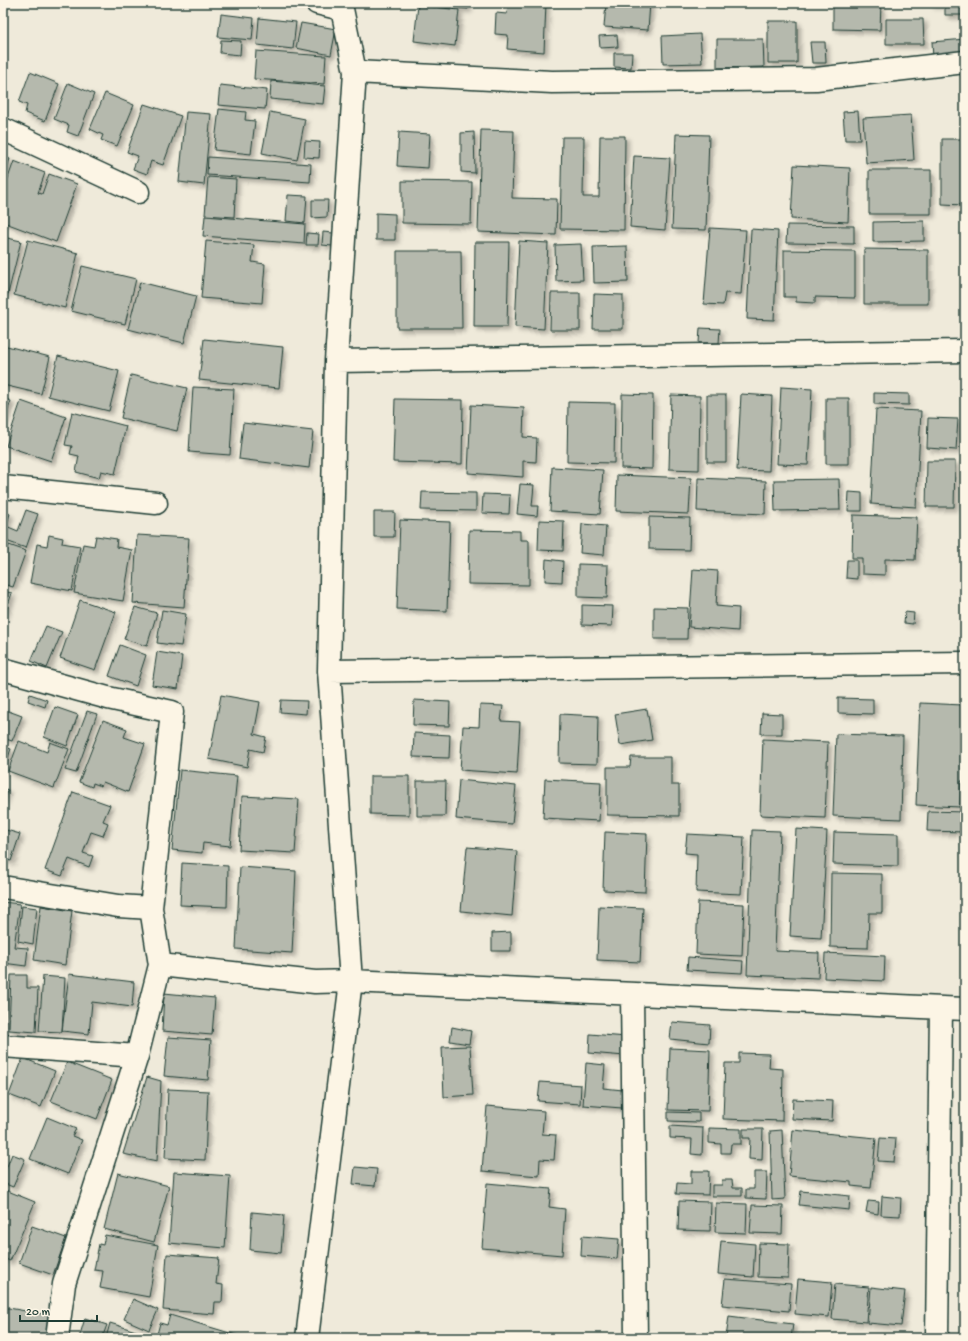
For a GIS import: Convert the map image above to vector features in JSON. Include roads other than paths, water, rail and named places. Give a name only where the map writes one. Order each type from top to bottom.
[{"type":"street","points":[[307,1338],[351,981],[329,671],[336,361],[355,72],[342,9],[317,3]]},
{"type":"street","points":[[355,72],[552,82],[816,79],[965,62]]},
{"type":"street","points":[[3,129],[138,192]]},
{"type":"street","points":[[336,361],[965,351]]},
{"type":"street","points":[[3,487],[156,503]]},
{"type":"street","points":[[329,671],[965,663]]},
{"type":"street","points":[[3,669],[108,698],[172,712],[151,908],[160,966],[137,1056],[64,1284],[57,1338]]},
{"type":"street","points":[[3,888],[118,906],[151,908]]},
{"type":"street","points":[[160,966],[315,982],[351,981],[965,1009]]},
{"type":"street","points":[[632,994],[636,1338]]},
{"type":"street","points":[[937,1338],[941,1008]]},
{"type":"street","points":[[3,1046],[137,1056]]}]
